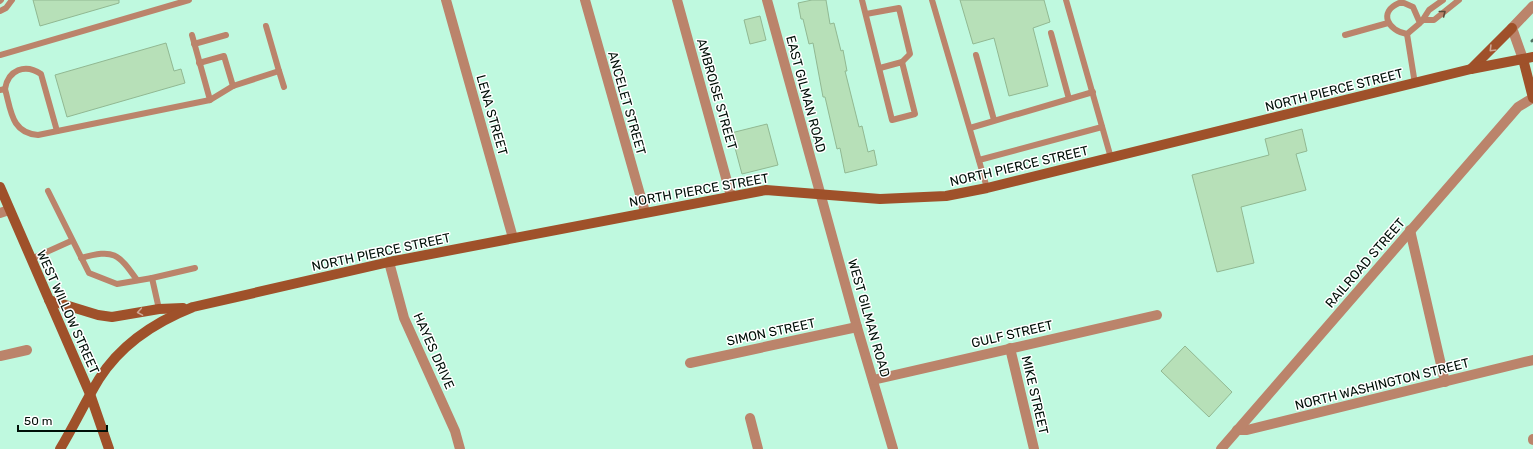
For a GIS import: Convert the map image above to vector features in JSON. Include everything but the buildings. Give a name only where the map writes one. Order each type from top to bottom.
[{"type":"street","name":"LENA STREET","points":[[446,0],[513,238]]},
{"type":"street","name":"ANCELET STREET","points":[[585,0],[645,212]]},
{"type":"street","name":"AMBROISE STREET","points":[[677,0],[731,196]]},
{"type":"street","name":"EAST GILMAN ROAD","points":[[767,0],[820,194]]},
{"type":"street","points":[[1471,69],[1533,6]]},
{"type":"street","points":[[1512,28],[1528,58],[1533,98]]},
{"type":"street","name":"NORTH PIERCE STREET","points":[[60,449],[90,394],[114,358],[154,325],[170,316],[193,308],[389,262],[645,212],[776,189],[880,200],[946,196],[987,188],[1471,69],[1528,58]]},
{"type":"street","name":"RAILROAD STREET","points":[[1221,449],[1518,107],[1533,98]]},
{"type":"street","name":"WEST WILLOW STREET","points":[[0,187],[4,211],[31,259],[90,394],[109,449]]},
{"type":"street","name":"WEST GILMAN ROAD","points":[[820,194],[893,449]]},
{"type":"street","points":[[1410,230],[1445,382]]},
{"type":"street","name":"HAYES DRIVE","points":[[389,262],[404,318],[455,430],[460,449]]},
{"type":"street","points":[[49,300],[98,315],[112,317],[159,309],[193,308]]},
{"type":"street","name":"GULF STREET","points":[[873,380],[1157,314]]},
{"type":"street","name":"SIMON STREET","points":[[690,363],[857,327]]},
{"type":"street","name":"MIKE STREET","points":[[1010,348],[1034,449]]},
{"type":"street","points":[[0,356],[26,350]]},
{"type":"street","name":"NORTH WASHINGTON STREET","points":[[1237,430],[1247,430],[1533,360]]},
{"type":"street","points":[[750,418],[758,449]]},
{"type":"lane","points":[[0,11],[6,8],[12,0]]},
{"type":"lane","points":[[0,55],[189,0]]},
{"type":"lane","points":[[862,0],[892,120],[915,114],[902,62]]},
{"type":"lane","points":[[932,0],[987,188]]},
{"type":"lane","points":[[1066,0],[1111,158]]},
{"type":"lane","points":[[1406,34],[1422,21],[1429,10],[1443,0]]},
{"type":"lane","points":[[1422,21],[1434,20],[1459,0]]},
{"type":"lane","points":[[1406,34],[1394,30],[1388,23],[1388,13],[1394,5],[1404,3],[1413,7],[1422,21]]},
{"type":"lane","points":[[866,14],[899,8],[910,54],[902,62],[880,68]]},
{"type":"lane","points":[[1345,36],[1388,23]]},
{"type":"lane","points":[[266,26],[284,87]]},
{"type":"lane","points":[[1051,34],[1069,99]]},
{"type":"lane","points":[[1406,34],[1415,84]]},
{"type":"lane","points":[[192,35],[210,100]]},
{"type":"lane","points":[[194,44],[226,35]]},
{"type":"lane","points":[[976,55],[994,120]]},
{"type":"lane","points":[[200,63],[224,56],[233,86]]},
{"type":"lane","points":[[57,131],[41,74],[28,68],[14,71],[6,81],[3,89],[14,120],[19,129],[27,134],[38,135],[210,100],[233,86],[279,71]]},
{"type":"lane","points":[[970,128],[1093,92]]},
{"type":"lane","points":[[979,160],[1102,127]]},
{"type":"lane","points":[[48,191],[71,241],[89,273],[117,284],[195,268]]},
{"type":"lane","points":[[31,259],[71,241]]},
{"type":"lane","points":[[81,258],[107,253],[122,260],[137,280]]},
{"type":"lane","points":[[152,278],[159,309]]}]
